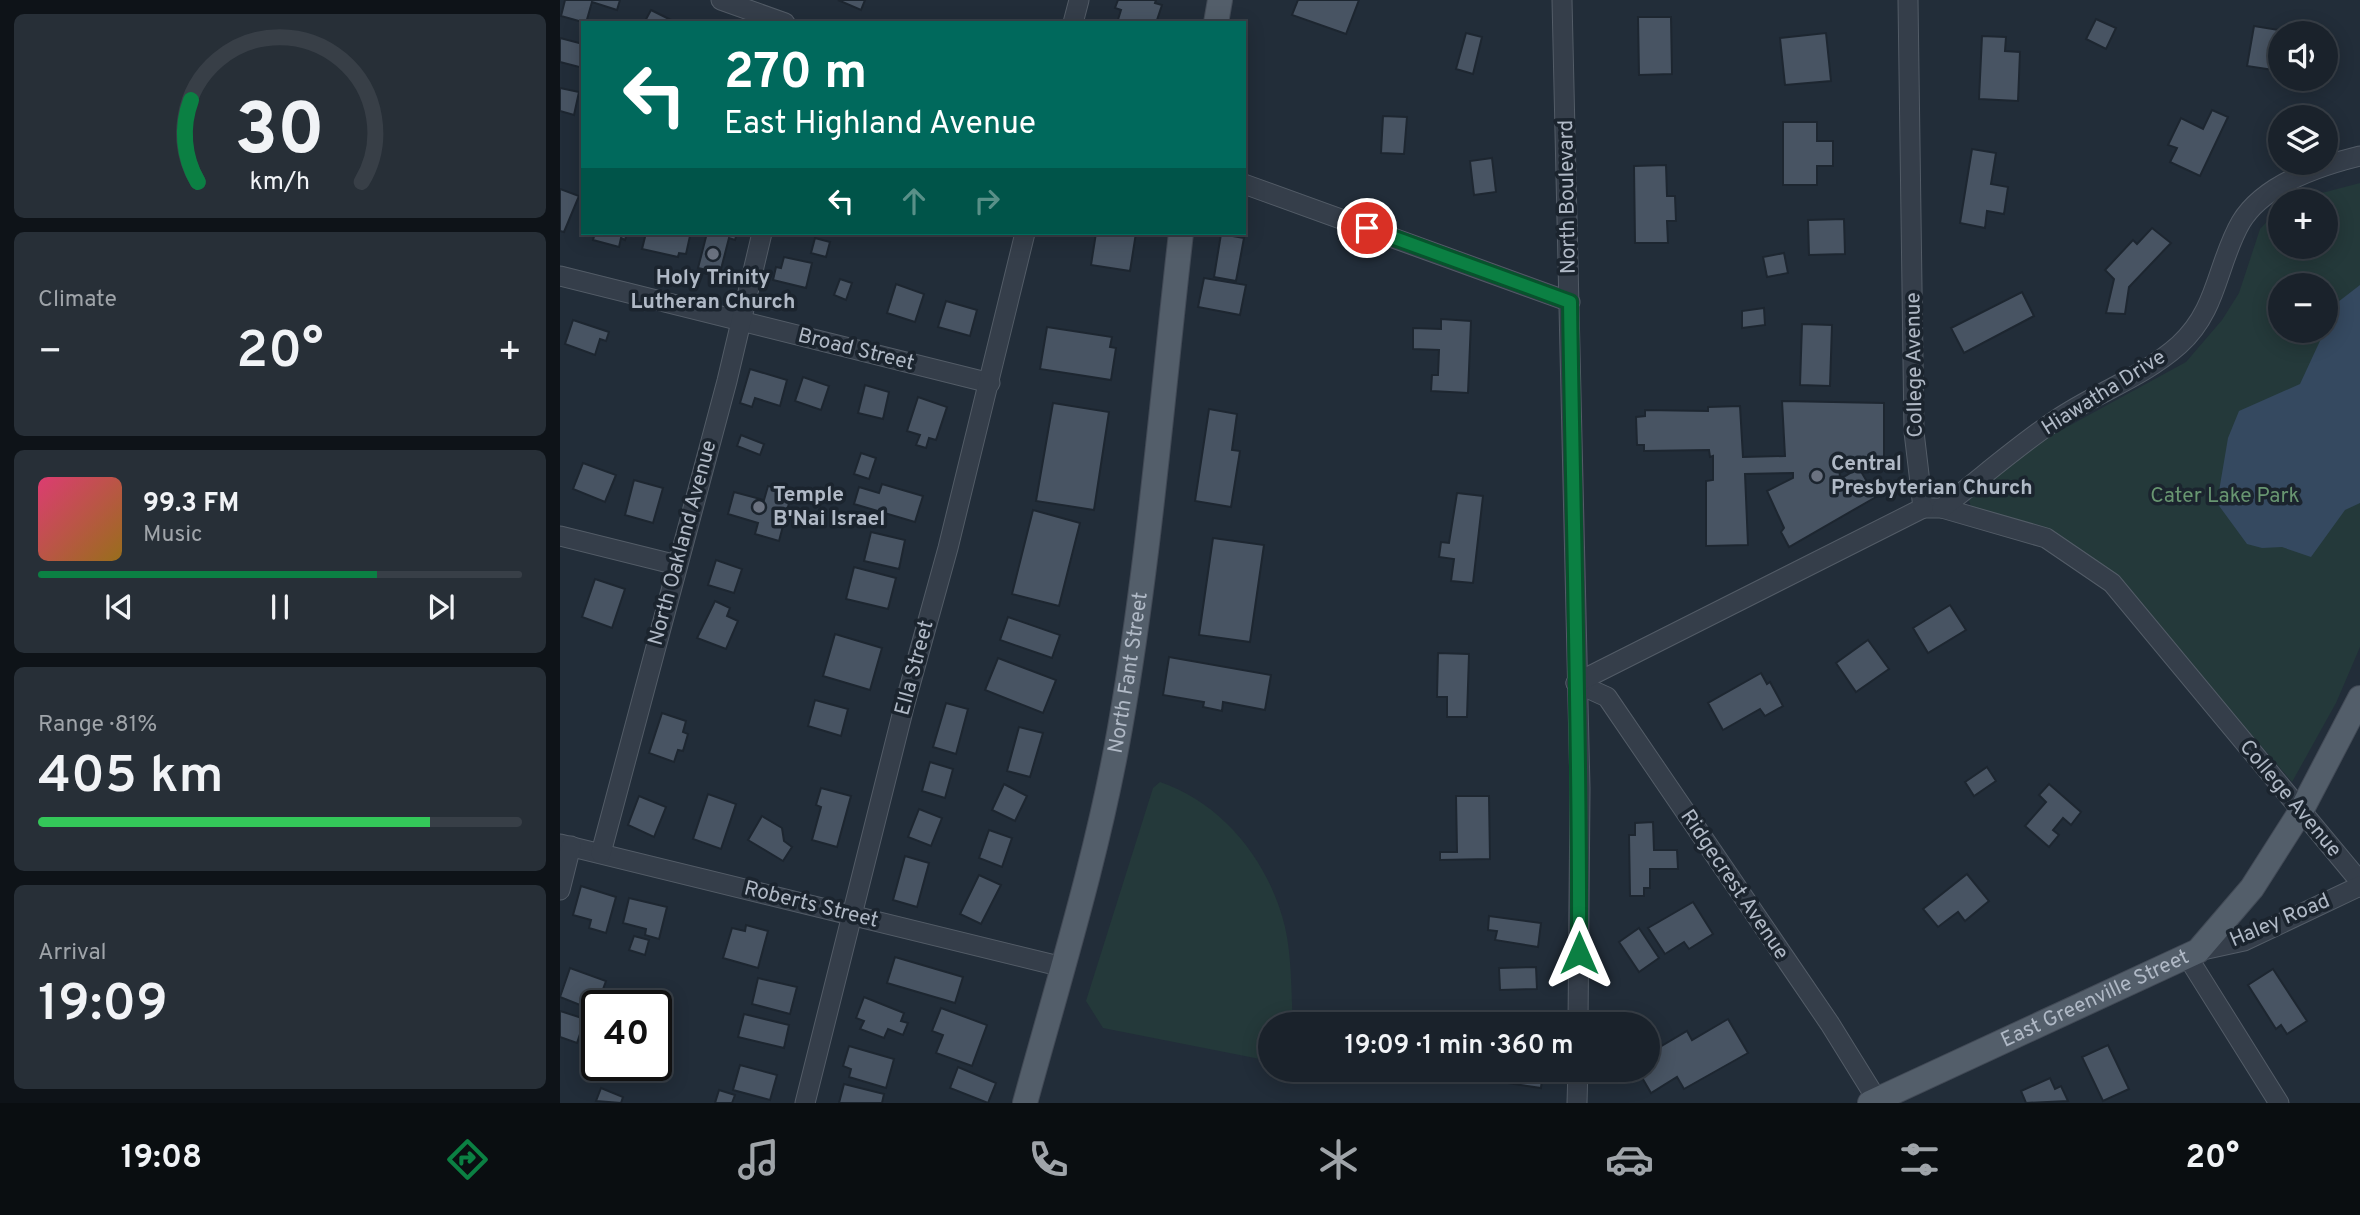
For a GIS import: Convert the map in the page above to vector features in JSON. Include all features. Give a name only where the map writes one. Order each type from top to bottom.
[{"type":"main road","points":[[1216,21],[1220,0]]},
{"type":"main road","name":"North Fant Street","points":[[1025,1103],[1105,803],[1130,672],[1181,235]]},
{"type":"main road","name":"East Greenville Street","points":[[1875,1102],[2192,954],[2252,888],[2301,811],[2360,698]]},
{"type":"street","points":[[722,0],[780,21]]},
{"type":"street","points":[[1074,21],[1079,0]]},
{"type":"street","name":"North Boulevard","points":[[1562,0],[1580,789],[1578,1012]]},
{"type":"street","name":"College Avenue","points":[[1908,0],[1914,432],[1933,508],[2046,538],[2112,583],[2357,878],[2360,887]]},
{"type":"street","name":"Hiawatha Drive","points":[[1576,683],[1933,508],[2057,419],[2148,370],[2182,343],[2203,317],[2241,223],[2258,203],[2287,183],[2360,156]]},
{"type":"street","points":[[1246,185],[1570,302]]},
{"type":"street","name":"North Oakland Avenue","points":[[601,853],[762,235]]},
{"type":"street","name":"Ella Street","points":[[805,1103],[990,383],[1025,235]]},
{"type":"street","name":"Broad Street","points":[[560,276],[990,383]]},
{"type":"street","points":[[560,536],[677,565]]},
{"type":"street","name":"Ridgecrest Avenue","points":[[1576,683],[1606,696],[1830,1024],[1875,1102]]},
{"type":"street","points":[[560,890],[566,845]]},
{"type":"street","name":"Roberts Street","points":[[566,845],[1063,967]]},
{"type":"street","name":"Haley Road","points":[[2192,954],[2244,941],[2360,887]]},
{"type":"street","points":[[2192,954],[2279,1103]]},
{"type":"street","points":[[1577,1103],[1578,1082]]},
{"type":"green space","name":"Cater Lake Park","points":[[2360,183],[2360,647],[2336,703],[2292,782],[2131,594],[1972,510],[1968,497],[2045,439],[2186,362],[2222,320],[2239,293],[2260,229],[2268,221],[2268,259],[2338,259],[2337,189]]},
{"type":"green space","points":[[1160,782],[1183,792],[1223,820],[1255,859],[1278,903],[1289,951],[1293,1012],[1258,1012],[1258,1059],[1103,1028],[1086,1001],[1153,788]]},
{"type":"water","points":[[2360,285],[2360,503],[2345,510],[2311,557],[2282,547],[2262,548],[2247,544],[2217,503],[2228,438],[2239,411],[2300,384],[2319,343],[2338,343],[2338,302]]},
{"type":"building","points":[[565,0],[620,0],[617,10],[592,2],[587,21],[561,16]]},
{"type":"building","points":[[838,0],[865,0],[861,10]]},
{"type":"building","points":[[1118,0],[1156,0],[1155,3],[1162,5],[1157,21],[1118,21],[1121,10],[1115,8]]},
{"type":"building","points":[[1298,0],[1359,0],[1346,34],[1292,15]]},
{"type":"building","points":[[651,10],[673,21],[645,21]]},
{"type":"building","points":[[1638,17],[1671,17],[1672,74],[1639,75]]},
{"type":"building","points":[[2096,19],[2116,28],[2106,49],[2086,39]]},
{"type":"building","points":[[2254,26],[2268,28],[2268,69],[2247,66]]},
{"type":"building","points":[[1466,33],[1482,37],[1473,74],[1456,69]]},
{"type":"building","points":[[1826,33],[1831,81],[1785,85],[1780,38]]},
{"type":"building","points":[[1982,36],[2006,37],[2005,51],[2020,52],[2018,101],[1979,99]]},
{"type":"building","points":[[560,38],[581,43],[581,67],[560,62]]},
{"type":"building","points":[[560,88],[579,92],[574,115],[560,111]]},
{"type":"building","points":[[2212,110],[2228,117],[2200,176],[2170,162],[2177,148],[2168,145],[2181,118],[2203,129]]},
{"type":"building","points":[[1383,116],[1407,117],[1404,154],[1381,153]]},
{"type":"building","points":[[1783,122],[1817,122],[1817,141],[1833,141],[1833,166],[1817,166],[1817,185],[1783,185]]},
{"type":"building","points":[[1972,149],[1996,153],[1991,184],[2008,187],[2004,214],[1987,211],[1985,228],[1960,223]]},
{"type":"building","points":[[1492,158],[1496,192],[1474,195],[1470,161]]},
{"type":"building","points":[[1666,165],[1667,196],[1675,196],[1676,221],[1667,221],[1668,243],[1635,243],[1634,166]]},
{"type":"building","points":[[560,189],[579,196],[564,232],[560,231]]},
{"type":"building","points":[[1844,219],[1845,254],[1809,255],[1808,220]]},
{"type":"building","points":[[2152,228],[2171,243],[2129,287],[2125,314],[2106,313],[2114,279],[2105,270],[2133,240],[2137,244]]},
{"type":"building","points":[[594,235],[626,235],[625,240],[621,238],[619,247],[593,240]]},
{"type":"building","points":[[646,235],[690,236],[686,254],[679,253],[678,257],[642,249]]},
{"type":"building","name":"Holy Trinity Lutheran Church","points":[[706,235],[736,235],[735,240],[729,238],[720,273],[698,268]]},
{"type":"building","points":[[1096,235],[1136,235],[1130,271],[1091,265]]},
{"type":"building","points":[[1221,235],[1244,238],[1236,281],[1214,277]]},
{"type":"building","points":[[815,238],[830,242],[826,257],[811,253]]},
{"type":"building","points":[[1784,253],[1788,273],[1767,277],[1763,257]]},
{"type":"building","points":[[784,257],[812,263],[806,288],[773,280],[776,267],[781,268]]},
{"type":"building","points":[[1204,278],[1246,285],[1240,315],[1198,307]]},
{"type":"building","points":[[840,279],[852,283],[846,300],[834,295]]},
{"type":"building","points":[[896,284],[924,294],[915,322],[887,313]]},
{"type":"building","points":[[2022,292],[2034,316],[1964,353],[1951,328]]},
{"type":"building","points":[[946,301],[977,310],[970,336],[938,327]]},
{"type":"building","points":[[1764,308],[1765,325],[1742,328],[1742,311]]},
{"type":"building","points":[[1441,319],[1471,321],[1468,393],[1431,391],[1432,375],[1438,375],[1439,350],[1413,349],[1413,328],[1441,329]]},
{"type":"building","points":[[573,320],[609,332],[606,341],[600,339],[595,355],[565,344]]},
{"type":"building","points":[[1802,324],[1832,325],[1830,386],[1800,385]]},
{"type":"building","points":[[1047,327],[1112,337],[1110,347],[1116,348],[1111,380],[1040,369]]},
{"type":"building","points":[[750,369],[787,380],[780,406],[755,398],[752,407],[740,403]]},
{"type":"building","points":[[803,377],[829,386],[821,410],[795,401]]},
{"type":"building","points":[[865,385],[889,392],[883,419],[858,413]]},
{"type":"building","points":[[918,397],[947,407],[936,440],[929,438],[926,448],[916,445],[920,435],[907,431]]},
{"type":"building","name":"Central Presbyterian Church","points":[[1782,401],[1884,403],[1884,461],[1839,460],[1840,479],[1859,468],[1876,497],[1789,547],[1781,532],[1784,528],[1767,491],[1793,478],[1793,473],[1745,474],[1748,545],[1706,546],[1706,481],[1713,480],[1713,456],[1710,457],[1709,450],[1644,451],[1644,445],[1637,445],[1636,417],[1645,416],[1645,410],[1708,411],[1708,407],[1740,406],[1743,457],[1785,456]]},
{"type":"building","points":[[1053,403],[1109,412],[1094,510],[1036,501]]},
{"type":"building","points":[[1209,409],[1237,414],[1232,450],[1240,451],[1231,507],[1195,501]]},
{"type":"building","points":[[741,435],[764,444],[760,455],[737,446]]},
{"type":"building","points":[[861,453],[876,458],[869,479],[854,474]]},
{"type":"building","points":[[583,463],[616,475],[605,502],[573,489]]},
{"type":"building","points":[[634,480],[663,488],[653,523],[625,515]]},
{"type":"building","points":[[882,484],[923,496],[915,522],[854,504],[859,487],[879,493]]},
{"type":"building","name":"Temple B'Nai Israel","points":[[768,486],[792,492],[779,541],[755,534],[758,523],[728,514],[734,492],[764,500]]},
{"type":"building","points":[[1457,493],[1483,496],[1473,583],[1451,581],[1454,559],[1439,557],[1441,542],[1449,543]]},
{"type":"building","points":[[1033,510],[1080,523],[1059,606],[1012,594]]},
{"type":"building","points":[[871,532],[905,540],[899,569],[864,561]]},
{"type":"building","points":[[1213,538],[1264,545],[1250,642],[1199,635]]},
{"type":"building","points":[[716,560],[742,569],[734,593],[708,585]]},
{"type":"building","points":[[854,567],[896,578],[888,609],[846,599]]},
{"type":"building","points":[[595,579],[625,589],[612,628],[582,617]]},
{"type":"building","points":[[715,601],[730,608],[727,616],[738,621],[726,649],[697,638]]},
{"type":"building","points":[[1950,605],[1966,630],[1928,653],[1913,628]]},
{"type":"building","points":[[1008,617],[1060,635],[1052,658],[1000,640]]},
{"type":"building","points":[[835,634],[882,648],[870,690],[823,676]]},
{"type":"building","points":[[1868,640],[1889,669],[1856,692],[1836,663]]},
{"type":"building","points":[[1438,653],[1469,654],[1467,717],[1447,717],[1447,697],[1437,697]]},
{"type":"building","points":[[1169,657],[1271,675],[1265,710],[1223,702],[1222,711],[1203,707],[1204,702],[1163,695]]},
{"type":"building","points":[[998,658],[1056,680],[1043,713],[985,690]]},
{"type":"building","points":[[1761,673],[1767,684],[1770,682],[1783,706],[1765,716],[1760,709],[1723,730],[1708,703]]},
{"type":"building","points":[[815,700],[848,709],[841,736],[808,726]]},
{"type":"building","points":[[946,703],[968,709],[956,754],[933,747]]},
{"type":"building","points":[[662,713],[686,721],[683,732],[688,734],[683,751],[678,750],[674,762],[649,753]]},
{"type":"building","points":[[1019,727],[1043,733],[1030,777],[1007,771]]},
{"type":"building","points":[[930,762],[953,769],[945,798],[922,791]]},
{"type":"building","points":[[1987,767],[1996,781],[1974,796],[1965,782]]},
{"type":"building","points":[[1004,784],[1027,796],[1015,821],[992,810]]},
{"type":"building","points":[[2049,784],[2081,812],[2071,825],[2063,818],[2053,830],[2059,835],[2049,847],[2025,826],[2046,802],[2039,795]]},
{"type":"building","points":[[821,788],[851,796],[837,847],[812,840],[821,807],[816,805]]},
{"type":"building","points":[[708,794],[736,804],[721,849],[693,839]]},
{"type":"building","points":[[639,796],[666,807],[654,837],[628,825]]},
{"type":"building","points":[[1456,796],[1489,796],[1490,859],[1440,860],[1440,852],[1457,852]]},
{"type":"building","points":[[919,809],[942,818],[931,846],[908,837]]},
{"type":"building","points":[[762,816],[782,828],[784,841],[792,847],[783,861],[748,840]]},
{"type":"building","points":[[1653,822],[1654,850],[1677,850],[1678,869],[1650,869],[1650,888],[1644,888],[1644,896],[1630,896],[1629,835],[1635,835],[1635,823]]},
{"type":"building","points":[[989,830],[1012,838],[1002,867],[979,858]]},
{"type":"building","points":[[905,856],[929,863],[917,907],[893,900]]},
{"type":"building","points":[[1967,874],[1989,901],[1965,921],[1958,912],[1938,927],[1923,909]]},
{"type":"building","points":[[979,875],[1001,885],[981,924],[960,914]]},
{"type":"building","points":[[581,886],[616,897],[606,933],[589,928],[591,920],[573,915]]},
{"type":"building","points":[[629,898],[667,907],[659,939],[645,935],[646,929],[623,923]]},
{"type":"building","points":[[1693,902],[1713,934],[1689,949],[1684,942],[1665,954],[1648,928]]},
{"type":"building","points":[[1489,916],[1541,923],[1538,947],[1495,940],[1497,931],[1488,930]]},
{"type":"building","points":[[746,925],[768,931],[758,968],[723,958],[732,928],[745,931]]},
{"type":"building","points":[[1639,928],[1659,958],[1639,972],[1619,942]]},
{"type":"building","points":[[634,936],[649,940],[645,955],[629,950]]},
{"type":"building","points":[[895,957],[963,977],[955,1003],[887,983]]},
{"type":"building","points":[[1536,967],[1537,989],[1500,990],[1499,968]]},
{"type":"building","points":[[570,968],[606,981],[603,990],[581,990],[581,1005],[560,997]]},
{"type":"building","points":[[2273,969],[2307,1021],[2287,1034],[2281,1025],[2276,1029],[2248,985]]},
{"type":"building","points":[[758,978],[797,987],[790,1014],[752,1004]]},
{"type":"building","points":[[864,997],[904,1013],[901,1021],[908,1023],[903,1035],[888,1029],[884,1038],[860,1029],[864,1021],[856,1018]]},
{"type":"building","points":[[941,1008],[987,1025],[972,1066],[936,1053],[943,1035],[932,1031]]},
{"type":"building","points":[[560,1011],[581,1018],[577,1043],[560,1037]]},
{"type":"building","points":[[744,1014],[789,1025],[784,1048],[738,1037]]},
{"type":"building","points":[[1728,1019],[1748,1053],[1684,1089],[1677,1077],[1651,1093],[1645,1082],[1660,1082],[1660,1047],[1687,1031],[1692,1040]]},
{"type":"building","points":[[2108,1045],[2129,1089],[2103,1101],[2082,1057]]},
{"type":"building","points":[[849,1046],[894,1059],[886,1088],[849,1077],[851,1069],[843,1066]]},
{"type":"building","points":[[740,1065],[777,1075],[770,1100],[733,1090]]},
{"type":"building","points":[[958,1067],[996,1083],[988,1103],[950,1088]]},
{"type":"building","points":[[2050,1078],[2055,1089],[2061,1086],[2068,1101],[2026,1103],[2021,1091]]},
{"type":"building","points":[[1507,1082],[1542,1082],[1541,1088]]},
{"type":"building","points":[[844,1084],[884,1094],[882,1103],[839,1103]]},
{"type":"building","points":[[601,1088],[623,1097],[621,1103],[596,1101]]},
{"type":"building","points":[[719,1090],[735,1095],[732,1103],[715,1103]]},
{"type":"place","name":"Holy Trinity Lutheran Church","points":[[713,254]]},
{"type":"place","name":"Central Presbyterian Church","points":[[1817,476]]},
{"type":"place","name":"Temple B'Nai Israel","points":[[759,507]]},
{"type":"route","points":[[1367,228],[1570,302],[1573,566],[1580,789],[1579,953]]}]
